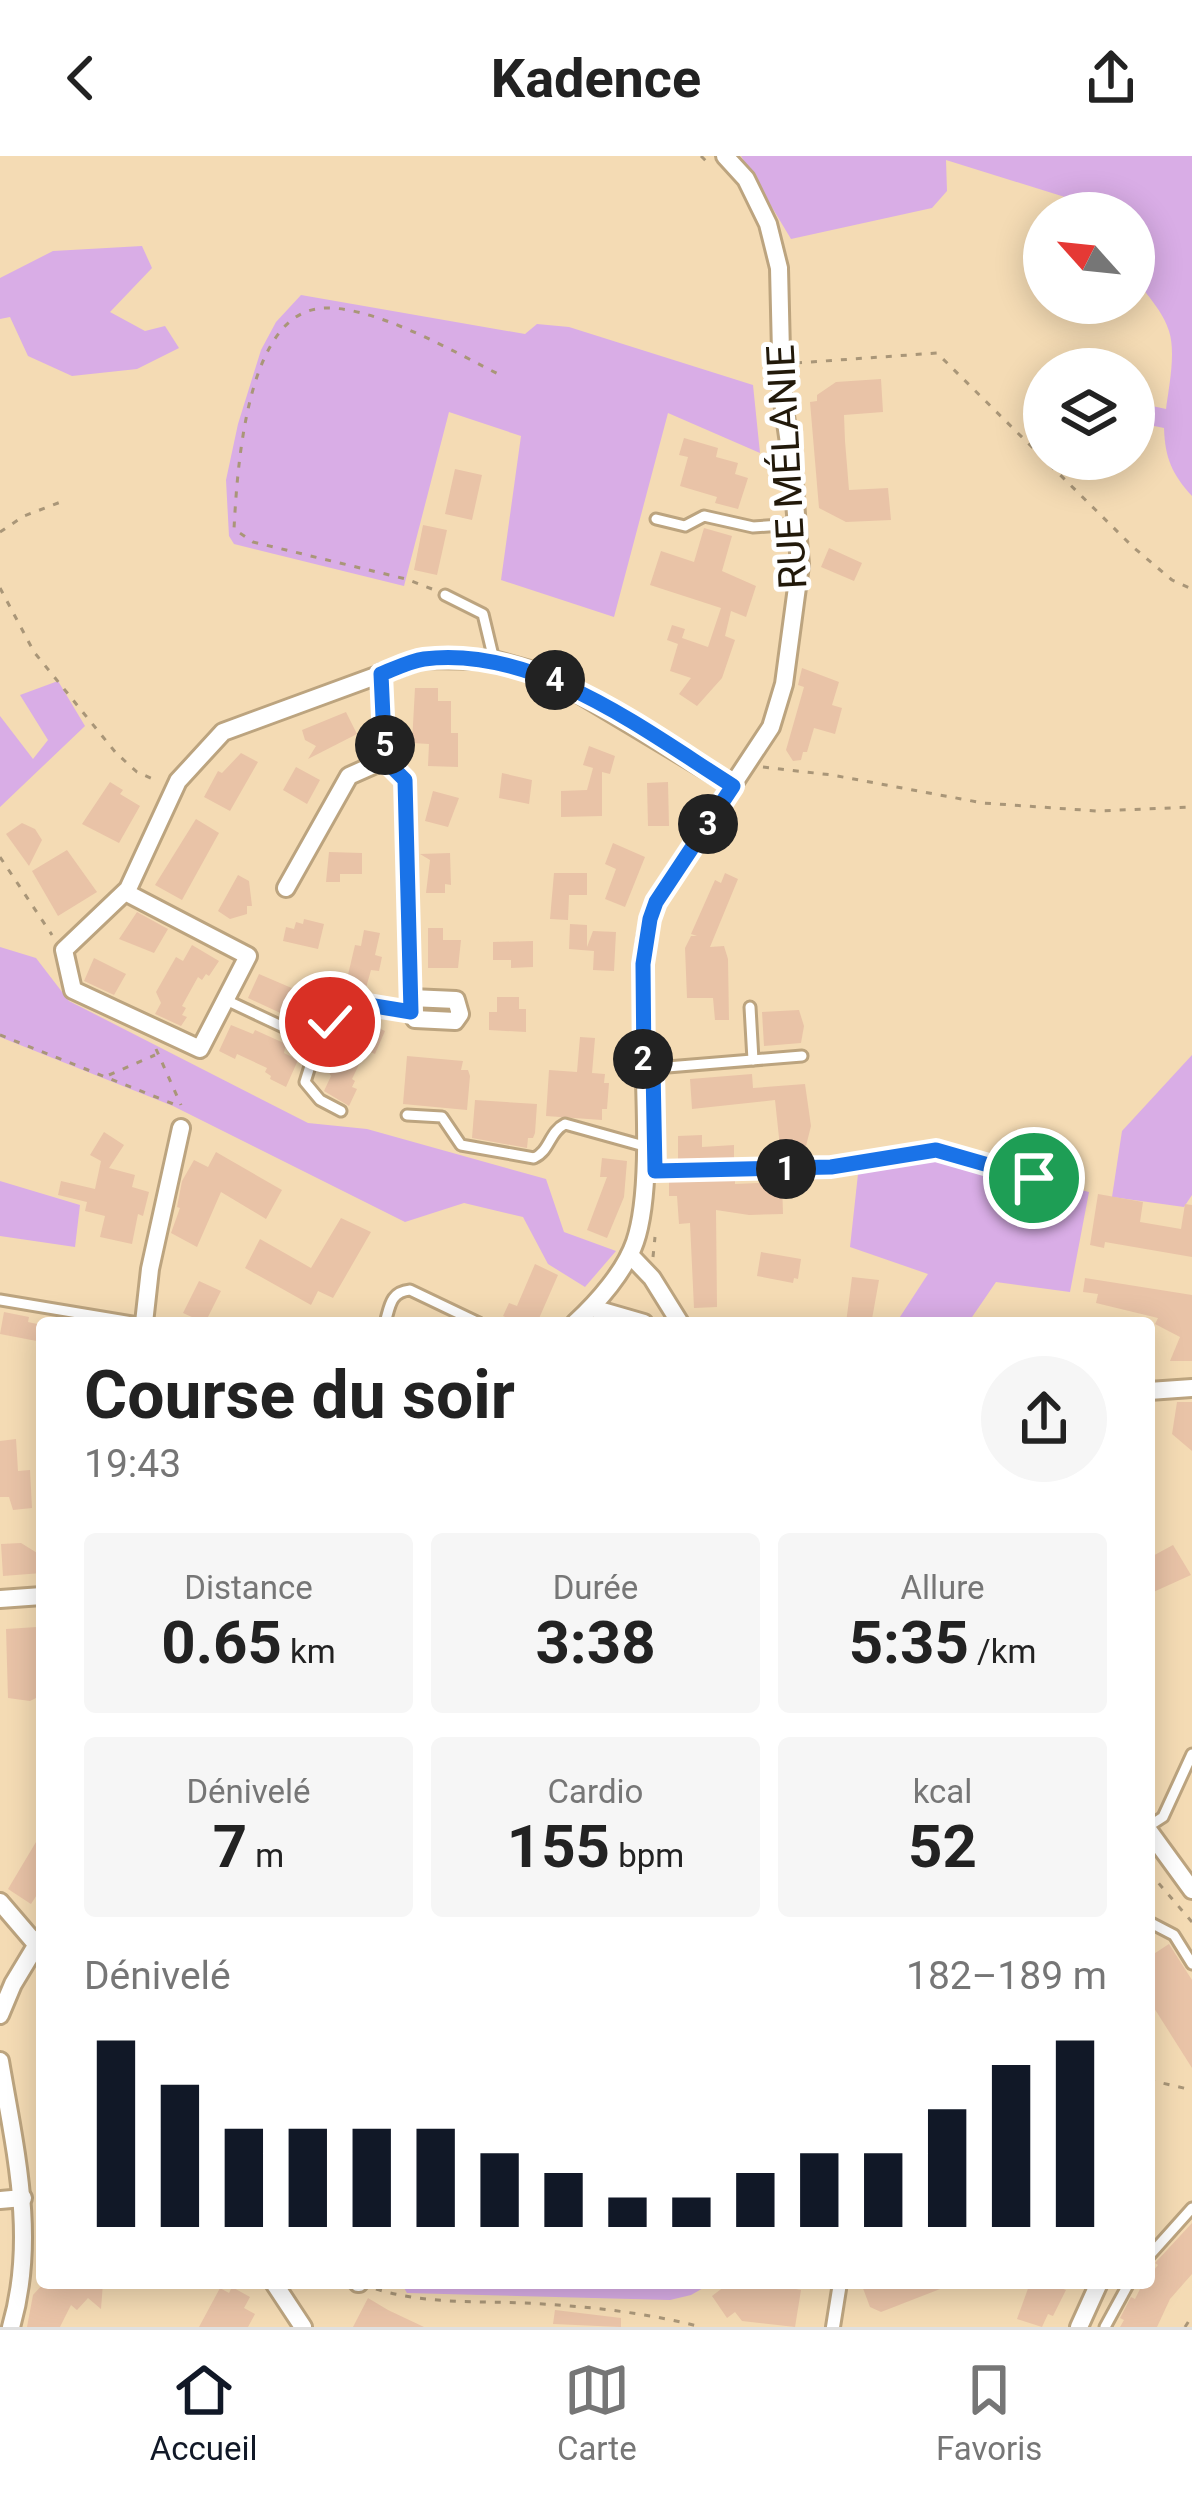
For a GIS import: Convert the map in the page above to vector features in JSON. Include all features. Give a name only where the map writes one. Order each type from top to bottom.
[{"type":"street","name":"RUE MÉLANIE","points":[[630,1255],[637,1238],[644,1171],[643,964],[650,919],[656,902],[733,786],[755,765],[784,684],[800,566],[768,224],[746,179],[720,163]]},
{"type":"street","points":[[125,892],[248,956],[200,1049],[73,990],[64,950],[125,892],[174,789],[223,732],[422,659],[494,660],[548,675],[733,786]]},
{"type":"street","points":[[381,674],[385,760],[405,780],[411,1005]]},
{"type":"street","points":[[286,888],[349,776],[385,760]]},
{"type":"street","points":[[142,1317],[181,1128]]},
{"type":"street","points":[[582,1317],[630,1255],[652,1278],[676,1317]]},
{"type":"street","points":[[592,1308],[623,1317]]},
{"type":"street","points":[[1155,1391],[1192,1388]]},
{"type":"street","points":[[0,1599],[36,1596]]},
{"type":"street","points":[[1155,1840],[1192,1890]]},
{"type":"street","points":[[1155,1860],[1161,1851]]},
{"type":"street","points":[[0,1902],[36,1937]]},
{"type":"street","points":[[0,2015],[36,1946]]},
{"type":"street","points":[[0,2061],[23,2198],[34,2222],[11,2327]]},
{"type":"street","points":[[0,2200],[23,2198]]},
{"type":"street","points":[[278,2289],[304,2327]]},
{"type":"street","points":[[833,2327],[839,2289]]},
{"type":"street","points":[[1079,2327],[1097,2289]]},
{"type":"lane","points":[[656,519],[685,526],[704,516],[753,527],[797,524]]},
{"type":"lane","points":[[445,595],[483,614],[494,660]]},
{"type":"lane","points":[[226,1000],[311,1040],[315,1050],[305,1082],[320,1100],[341,1111]]},
{"type":"lane","points":[[330,1022],[344,1001],[411,1005]]},
{"type":"lane","points":[[750,1007],[753,1060]]},
{"type":"lane","points":[[644,1069],[802,1056]]},
{"type":"lane","points":[[407,1115],[442,1117],[461,1144],[534,1158],[542,1155],[557,1128],[566,1124],[644,1146]]},
{"type":"lane","points":[[644,1171],[769,1169]]},
{"type":"lane","points":[[387,1317],[392,1298],[410,1291],[466,1317]]},
{"type":"lane","points":[[0,1300],[104,1317]]},
{"type":"lane","points":[[1155,1823],[1163,1817],[1192,1754]]},
{"type":"lane","points":[[1155,1925],[1174,1935],[1192,1964]]},
{"type":"lane","points":[[1155,2249],[1192,2208]]},
{"type":"lane","points":[[1105,2327],[1127,2289]]},
{"type":"path","points":[[701,156],[720,163]]},
{"type":"path","points":[[445,595],[406,579],[253,542],[234,529],[248,403],[269,351],[291,320],[312,309],[336,308],[410,330],[504,376]]},
{"type":"path","points":[[781,364],[937,353],[1133,548],[1192,590]]},
{"type":"path","points":[[0,532],[24,516],[66,500]]},
{"type":"path","points":[[0,588],[34,652],[116,753],[137,772],[174,789]]},
{"type":"path","points":[[755,765],[768,754]]},
{"type":"path","points":[[755,765],[982,803],[1097,811],[1192,807]]},
{"type":"path","points":[[0,856],[24,898],[64,950]]},
{"type":"path","points":[[0,1035],[181,1107],[157,1054],[156,1029]]},
{"type":"path","points":[[104,1076],[157,1054]]},
{"type":"path","points":[[769,1169],[831,1167],[936,1150],[1087,1190]]},
{"type":"path","points":[[652,1278],[656,1223]]},
{"type":"path","points":[[1155,1877],[1192,1922]]},
{"type":"path","points":[[1155,2081],[1192,2090]]},
{"type":"path","points":[[378,2289],[412,2300],[530,2303],[658,2316],[701,2327]]},
{"type":"path","points":[[1184,2327],[1192,2316]]},
{"type":"shaded area","points":[[741,156],[1192,156],[1192,496],[1171,465],[1164,428],[1155,426],[1155,407],[1166,409],[1172,359],[1169,331],[1155,306],[1155,192],[1049,192],[946,160],[947,191],[932,208],[791,239]]},
{"type":"shaded area","points":[[142,246],[152,268],[110,312],[145,331],[165,326],[179,348],[137,369],[72,376],[28,356],[10,317],[0,319],[0,278],[53,251]]},
{"type":"shaded area","points":[[301,295],[525,334],[537,324],[569,327],[753,385],[760,453],[668,413],[614,617],[501,580],[521,436],[449,412],[404,586],[234,544],[229,536],[226,480],[238,424],[261,350],[276,322]]},
{"type":"shaded area","points":[[58,681],[85,726],[0,807],[0,716],[33,759],[48,740],[20,695]]},
{"type":"shaded area","points":[[0,947],[36,958],[69,1001],[308,1123],[367,1129],[546,1179],[564,1232],[616,1251],[585,1287],[548,1264],[523,1217],[464,1203],[405,1222],[173,1106],[0,1037]]},
{"type":"shaded area","points":[[1192,1055],[1192,1195],[1184,1207],[1112,1197],[1122,1131]]},
{"type":"shaded area","points":[[944,1156],[1089,1192],[1070,1292],[996,1282],[972,1317],[900,1317],[928,1274],[850,1247],[858,1174]]},
{"type":"shaded area","points":[[0,1181],[80,1205],[75,1247],[0,1236]]},
{"type":"shaded area","points":[[405,2289],[702,2289],[670,2300],[407,2293]]},
{"type":"building","points":[[881,379],[883,412],[844,415],[845,441],[849,490],[888,488],[891,520],[846,522],[819,508],[810,402],[836,382]]},
{"type":"building","points":[[684,438],[718,448],[716,457],[738,463],[735,474],[748,478],[738,509],[680,486],[688,457],[679,455]]},
{"type":"building","points":[[455,469],[482,475],[472,520],[445,514]]},
{"type":"building","points":[[423,525],[447,530],[437,575],[414,570]]},
{"type":"building","points":[[704,528],[732,536],[722,571],[756,586],[746,617],[731,611],[725,636],[735,640],[722,678],[697,706],[679,694],[691,678],[670,671],[678,644],[667,640],[672,625],[685,629],[682,638],[708,647],[721,608],[650,585],[661,551],[694,562]]},
{"type":"building","points":[[829,548],[862,563],[854,581],[821,567]]},
{"type":"building","points":[[802,668],[839,682],[832,705],[842,708],[835,734],[814,728],[807,752],[793,761],[786,750],[804,687],[798,685]]},
{"type":"building","points":[[415,688],[438,688],[438,701],[451,701],[458,767],[428,766],[429,744],[412,743]]},
{"type":"building","points":[[346,712],[357,734],[308,759],[316,746],[305,740],[302,730]]},
{"type":"building","points":[[589,746],[615,756],[610,774],[602,772],[602,816],[561,817],[561,791],[587,790],[593,768],[583,765]]},
{"type":"building","points":[[241,753],[258,762],[230,811],[204,797],[218,771],[222,773]]},
{"type":"building","points":[[296,767],[320,780],[307,804],[283,790]]},
{"type":"building","points":[[502,773],[532,780],[529,804],[499,798]]},
{"type":"building","points":[[110,782],[140,806],[119,843],[82,824]]},
{"type":"building","points":[[668,782],[669,826],[648,826],[647,783]]},
{"type":"building","points":[[433,791],[459,798],[448,827],[425,821]]},
{"type":"building","points":[[196,819],[219,833],[182,900],[155,885]]},
{"type":"building","points":[[22,823],[35,829],[42,840],[29,866],[6,834]]},
{"type":"building","points":[[613,843],[645,857],[625,907],[605,899],[616,869],[605,864]]},
{"type":"building","points":[[67,850],[97,892],[58,916],[32,871]]},
{"type":"building","points":[[329,852],[362,853],[362,874],[340,874],[340,882],[326,882]]},
{"type":"building","points":[[450,853],[451,885],[445,884],[445,893],[426,893],[430,860],[420,854]]},
{"type":"building","points":[[554,873],[587,873],[587,895],[569,895],[568,920],[550,919]]},
{"type":"building","points":[[725,873],[738,879],[710,947],[724,946],[728,959],[729,1020],[715,1020],[713,998],[687,998],[685,948],[691,936],[697,936],[691,934],[715,880],[721,883]]},
{"type":"building","points":[[238,875],[249,881],[252,906],[247,906],[247,914],[230,919],[218,911]]},
{"type":"building","points":[[137,912],[168,929],[154,953],[119,939]]},
{"type":"building","points":[[304,919],[324,924],[318,949],[283,941],[286,927],[294,929]]},
{"type":"building","points":[[570,924],[587,925],[587,947],[593,931],[616,932],[614,971],[593,970],[594,951],[569,949]]},
{"type":"building","points":[[428,928],[443,928],[443,940],[461,940],[458,968],[428,968]]},
{"type":"building","points":[[364,930],[380,933],[375,955],[382,957],[379,971],[371,970],[364,995],[330,989],[333,975],[347,979]]},
{"type":"building","points":[[533,941],[533,967],[511,968],[511,960],[493,960],[493,942]]},
{"type":"building","points":[[192,945],[219,961],[209,976],[198,977],[182,1006],[186,1008],[182,1015],[187,1017],[181,1026],[155,1014],[161,1003],[156,992],[176,957],[183,961]]},
{"type":"building","points":[[94,958],[126,974],[114,995],[84,981]]},
{"type":"building","points":[[259,974],[301,992],[304,983],[328,994],[316,1021],[300,1014],[289,1017],[248,998]]},
{"type":"building","points":[[497,997],[519,997],[519,1009],[526,1009],[526,1032],[489,1030],[489,1012],[497,1012]]},
{"type":"building","points":[[799,1010],[804,1026],[801,1043],[764,1046],[762,1012]]},
{"type":"building","points":[[357,1018],[385,1031],[375,1054],[366,1050],[352,1079],[357,1089],[349,1106],[324,1091],[331,1076],[326,1067],[339,1037],[346,1030],[351,1032]]},
{"type":"building","points":[[231,1025],[286,1044],[284,1053],[298,1060],[286,1087],[270,1079],[267,1068],[219,1051]]},
{"type":"building","points":[[580,1037],[595,1038],[592,1073],[605,1074],[604,1083],[609,1083],[607,1109],[602,1109],[602,1120],[546,1116],[549,1070],[577,1072]]},
{"type":"building","points":[[407,1056],[463,1061],[461,1070],[468,1070],[470,1076],[467,1110],[403,1104]]},
{"type":"building","points":[[752,1074],[753,1088],[805,1084],[811,1126],[806,1146],[780,1147],[775,1100],[692,1109],[690,1079]]},
{"type":"building","points":[[475,1100],[537,1104],[535,1133],[528,1138],[527,1148],[472,1138]]},
{"type":"building","points":[[104,1132],[124,1145],[109,1168],[135,1175],[132,1187],[149,1192],[143,1216],[138,1214],[132,1244],[100,1237],[105,1216],[85,1211],[87,1202],[58,1195],[61,1181],[95,1189],[101,1161],[90,1155]]},
{"type":"building","points":[[702,1135],[702,1147],[734,1145],[734,1161],[678,1161],[678,1136]]},
{"type":"building","points":[[216,1152],[282,1190],[266,1219],[221,1192],[197,1247],[171,1233],[180,1208],[182,1181],[194,1160],[208,1167]]},
{"type":"building","points":[[602,1158],[627,1161],[624,1197],[607,1238],[587,1230],[607,1177],[600,1177]]},
{"type":"building","points":[[735,1179],[735,1184],[782,1182],[783,1214],[716,1210],[717,1307],[694,1308],[690,1223],[679,1224],[677,1196],[669,1196],[669,1180]]},
{"type":"building","points":[[1098,1194],[1143,1202],[1140,1222],[1181,1229],[1185,1204],[1192,1205],[1192,1257],[1105,1242],[1104,1248],[1090,1245]]},
{"type":"building","points":[[341,1218],[371,1232],[333,1298],[318,1291],[311,1305],[245,1268],[260,1239],[311,1268]]},
{"type":"building","points":[[761,1252],[801,1259],[798,1279],[793,1283],[757,1276]]},
{"type":"building","points":[[535,1264],[558,1275],[540,1317],[503,1316],[509,1303],[517,1306]]},
{"type":"building","points":[[852,1277],[879,1280],[872,1317],[847,1317]]},
{"type":"building","points":[[1085,1278],[1192,1295],[1192,1361],[1170,1361],[1180,1337],[1155,1324],[1158,1318],[1096,1303],[1098,1294],[1083,1292]]},
{"type":"building","points":[[199,1281],[221,1291],[208,1317],[183,1313]]},
{"type":"building","points":[[4,1312],[29,1317],[28,1322],[36,1324],[36,1341],[0,1334]]},
{"type":"building","points":[[1177,1402],[1192,1402],[1192,1451],[1172,1434]]},
{"type":"building","points":[[16,1439],[18,1471],[30,1470],[32,1508],[13,1510],[9,1497],[0,1497],[0,1441]]},
{"type":"building","points":[[21,1543],[36,1552],[36,1573],[3,1576],[1,1544]]},
{"type":"building","points":[[1173,1545],[1191,1575],[1155,1591],[1155,1555]]},
{"type":"building","points":[[36,1627],[36,1698],[30,1701],[8,1698],[6,1629]]},
{"type":"building","points":[[36,1842],[36,1896],[31,1904],[8,1889]]},
{"type":"building","points":[[1169,1944],[1192,1980],[1192,2068],[1155,2009],[1155,1953]]},
{"type":"building","points":[[1192,2223],[1192,2274],[1170,2299],[1157,2327],[1120,2327],[1131,2297],[1135,2299],[1140,2289],[1155,2289],[1155,2263]]},
{"type":"building","points":[[38,2289],[103,2289],[101,2309],[88,2298],[77,2310],[71,2305],[60,2327],[27,2327]]},
{"type":"building","points":[[219,2289],[229,2293],[236,2289],[250,2297],[244,2308],[255,2314],[248,2327],[199,2327]]},
{"type":"building","points":[[721,2289],[801,2290],[795,2327],[742,2321],[735,2312],[727,2318],[712,2296]]},
{"type":"building","points":[[863,2289],[940,2289],[881,2312],[870,2307]]},
{"type":"building","points":[[1028,2289],[1066,2290],[1042,2327],[1017,2319]]},
{"type":"building","points":[[368,2298],[388,2310],[424,2327],[353,2327]]},
{"type":"building","points":[[555,2310],[621,2318],[621,2327],[553,2324]]},
{"type":"route","points":[[330,1022],[344,1001],[411,1012],[405,780],[385,760],[381,674],[422,659],[494,660],[548,675],[733,786],[656,902],[645,937],[644,1069],[653,1069],[655,1171],[831,1167],[936,1150],[1034,1178]]}]
